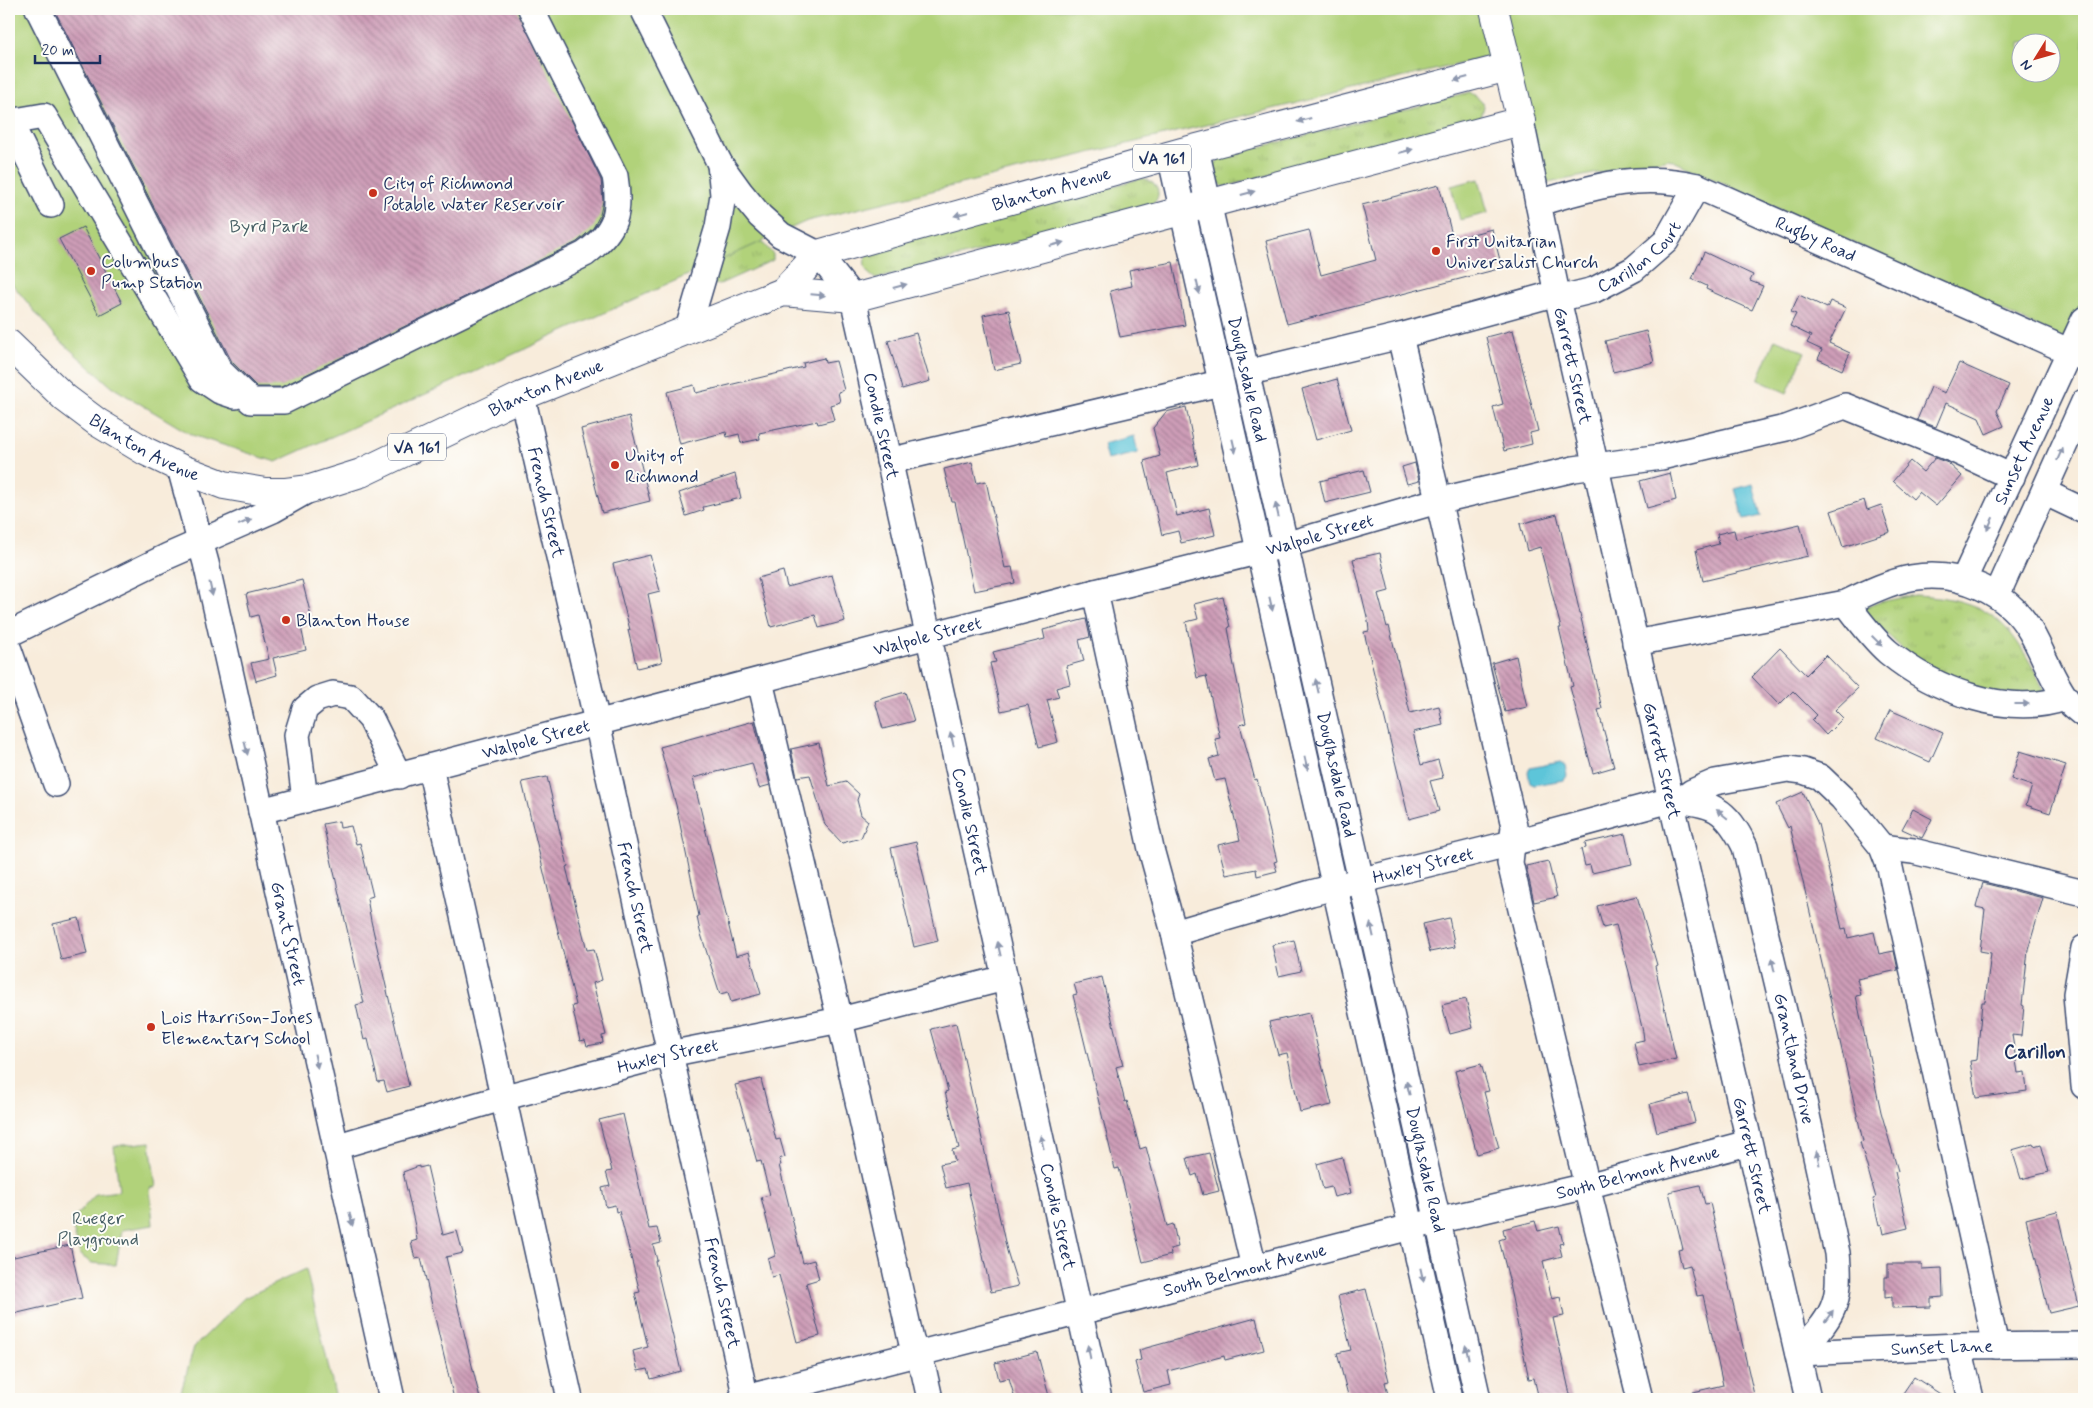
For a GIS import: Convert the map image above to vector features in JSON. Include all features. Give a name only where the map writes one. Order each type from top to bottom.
[{"type":"main road","points":[[1494,9],[1521,121]]},
{"type":"main road","name":"Blanton Avenue","points":[[784,292],[818,254],[1170,155],[1508,66]]},
{"type":"main road","name":"Blanton Avenue","points":[[9,344],[41,377],[83,412],[145,451],[180,468],[224,485],[244,489],[265,492],[310,489],[368,470],[522,396],[784,292],[853,298],[1521,121]]},
{"type":"street","points":[[38,9],[220,371],[251,401]]},
{"type":"street","points":[[51,205],[9,122],[44,116],[202,379],[220,391],[251,401],[284,401],[586,254],[604,239],[615,220],[619,199],[615,176],[531,9]]},
{"type":"street","points":[[643,9],[720,164],[760,216],[781,235],[818,254]]},
{"type":"street","name":"Garrett Street","points":[[1521,121],[1635,643],[1675,801],[1748,1143],[1808,1399]]},
{"type":"street","name":"Douglasdale Road","points":[[1196,149],[1478,1399]]},
{"type":"street","name":"Douglasdale Road","points":[[1170,155],[1450,1399]]},
{"type":"street","points":[[688,329],[718,227],[723,195],[720,164]]},
{"type":"street","name":"Rugby Road","points":[[1538,203],[1626,180],[1672,180],[1697,186],[2077,356]]},
{"type":"street","name":"Carillon Court","points":[[1246,373],[1558,296],[1594,290],[1634,269],[1666,241],[1697,186]]},
{"type":"street","name":"Condie Street","points":[[818,254],[853,298],[1100,1399]]},
{"type":"street","name":"Sunset Avenue","points":[[1964,579],[2012,477],[2077,356],[2084,320]]},
{"type":"street","points":[[1400,336],[1514,826],[1510,863],[1586,1186],[1640,1399]]},
{"type":"street","points":[[889,461],[1220,383]]},
{"type":"street","name":"French Street","points":[[522,396],[597,722],[744,1399]]},
{"type":"street","name":"Sunset Avenue","points":[[1997,594],[2084,402]]},
{"type":"street","name":"Walpole Street","points":[[261,811],[1095,592],[1259,552],[1437,501],[1596,465],[1618,464],[1660,457],[1786,428],[1846,406],[1954,450],[2012,477]]},
{"type":"street","name":"Grant Street","points":[[180,468],[200,542],[392,1399]]},
{"type":"street","name":"Blanton Avenue","points":[[9,634],[168,556],[273,510],[310,489]]},
{"type":"street","points":[[2044,492],[2084,510]]},
{"type":"street","points":[[1635,643],[1846,603],[1878,588],[1913,577],[1936,574],[1964,579],[1997,594],[2018,613],[2030,630],[2065,698],[2084,715]]},
{"type":"street","points":[[1095,592],[1151,849],[1174,934],[1254,1267]]},
{"type":"street","points":[[1846,603],[1873,637],[1888,651],[1924,676],[1964,694],[2015,704],[2047,704],[2065,698]]},
{"type":"street","points":[[9,650],[56,784]]},
{"type":"street","points":[[760,681],[840,1020],[911,1340],[930,1399]]},
{"type":"street","points":[[305,800],[297,735],[305,709],[317,699],[333,694],[351,697],[371,719],[399,776]]},
{"type":"street","points":[[430,766],[570,1399]]},
{"type":"street","points":[[1675,801],[1715,782],[1788,769],[1803,771],[1820,776],[1837,792],[1882,847],[1892,878],[1996,1346]]},
{"type":"street","name":"Huxley Street","points":[[1174,934],[1334,887],[1675,801]]},
{"type":"street","name":"Grantland Drive","points":[[1675,801],[1694,801],[1717,809],[1734,823],[1745,846],[1820,1171],[1838,1253],[1840,1279],[1836,1306],[1815,1335],[1798,1353]]},
{"type":"street","points":[[1882,847],[1913,851],[2084,893]]},
{"type":"street","points":[[2084,948],[2076,994],[2084,1086]]},
{"type":"street","name":"Huxley Street","points":[[335,1148],[502,1098],[669,1054],[840,1020],[1005,978]]},
{"type":"street","name":"South Belmont Avenue","points":[[744,1399],[1254,1267],[1411,1227],[1586,1186],[1748,1143]]},
{"type":"street","name":"Sunset Lane","points":[[1798,1353],[1959,1346],[2084,1345]]},
{"type":"street","points":[[1959,1346],[1971,1399]]},
{"type":"green space","name":"Byrd Park","points":[[9,9],[2084,9],[2084,348],[1669,159],[1543,184],[1509,52],[807,221],[276,462],[192,435],[112,387],[54,335],[9,278]]},
{"type":"green space","points":[[1469,93],[1478,98],[1484,106],[1481,118],[1224,187],[1214,179],[1213,165],[1222,157]]},
{"type":"green space","points":[[1143,178],[1156,186],[1158,190],[1157,198],[1151,206],[876,279],[869,274],[865,267],[865,259],[870,251]]},
{"type":"green space","points":[[1479,179],[1488,213],[1460,220],[1451,186]]},
{"type":"green space","points":[[757,237],[773,254],[773,260],[720,284],[712,284],[721,255]]},
{"type":"green space","points":[[1775,339],[1805,352],[1787,393],[1758,380]]},
{"type":"green space","points":[[1915,595],[1965,603],[1984,611],[1999,621],[2024,652],[2047,695],[1987,693],[1923,668],[1860,609],[1880,602]]},
{"type":"green space","name":"Rueger Playground","points":[[150,1142],[156,1187],[150,1188],[153,1225],[122,1230],[116,1265],[92,1263],[80,1255],[71,1221],[96,1194],[119,1191],[114,1146]]},
{"type":"green space","points":[[306,1269],[336,1399],[179,1399],[194,1347],[244,1298]]},
{"type":"water","points":[[1134,436],[1138,453],[1107,460],[1103,444]]},
{"type":"water","points":[[1753,484],[1761,516],[1744,520],[1735,489]]},
{"type":"water","points":[[1560,762],[1565,765],[1567,776],[1564,780],[1534,785],[1530,783],[1528,772],[1530,768]]},
{"type":"building","name":"City of Richmond Potable Water Reservoir","points":[[54,9],[517,9],[601,180],[603,201],[600,215],[593,228],[577,242],[281,387],[257,387],[232,362]]},
{"type":"building","name":"First Unitarian Universalist Church","points":[[1439,185],[1453,239],[1492,229],[1502,268],[1287,324],[1266,241],[1309,230],[1321,275],[1376,260],[1362,205]]},
{"type":"building","name":"Columbus Pump Station","points":[[83,227],[122,303],[99,315],[59,239]]},
{"type":"building","points":[[1704,252],[1753,275],[1750,281],[1763,286],[1752,310],[1706,289],[1707,286],[1692,279]]},
{"type":"building","points":[[1173,262],[1185,325],[1120,337],[1110,291],[1132,286],[1129,270]]},
{"type":"building","points":[[1799,295],[1827,308],[1830,301],[1846,308],[1829,343],[1850,353],[1842,370],[1818,359],[1822,350],[1807,343],[1811,336],[1790,326],[1796,314],[1791,312]]},
{"type":"building","points":[[1009,310],[1021,364],[994,370],[983,315]]},
{"type":"building","points":[[1513,330],[1538,431],[1530,433],[1532,444],[1504,451],[1493,407],[1503,404],[1486,337]]},
{"type":"building","points":[[1646,331],[1654,362],[1613,372],[1605,341]]},
{"type":"building","points":[[916,333],[930,381],[902,389],[888,341]]},
{"type":"building","points":[[824,358],[825,363],[836,361],[844,390],[838,392],[840,402],[830,405],[834,420],[818,424],[817,421],[759,433],[760,439],[741,443],[739,434],[727,437],[726,432],[680,444],[667,392],[694,385],[696,393],[804,367],[803,363]]},
{"type":"building","points":[[1959,363],[2009,385],[1997,411],[2004,426],[1986,434],[1979,418],[1946,403],[1936,427],[1917,420],[1931,387],[1945,393]]},
{"type":"building","points":[[1337,379],[1351,430],[1316,440],[1302,389]]},
{"type":"building","points":[[1186,407],[1198,465],[1167,473],[1177,516],[1209,508],[1215,535],[1181,543],[1178,531],[1162,535],[1144,461],[1160,456],[1153,428],[1166,412]]},
{"type":"building","name":"Unity of Richmond","points":[[629,416],[650,501],[602,513],[581,429]]},
{"type":"building","points":[[1935,458],[1948,463],[1962,476],[1936,506],[1919,492],[1913,499],[1893,481],[1910,461],[1923,472]]},
{"type":"building","points":[[972,462],[977,483],[986,481],[1005,568],[1012,567],[1015,583],[974,591],[955,502],[952,502],[944,469]]},
{"type":"building","points":[[1415,463],[1419,481],[1407,484],[1402,467]]},
{"type":"building","points":[[1364,470],[1370,492],[1325,503],[1320,481]]},
{"type":"building","points":[[1670,473],[1676,500],[1647,508],[1640,481]]},
{"type":"building","points":[[735,474],[741,498],[703,507],[704,510],[686,516],[679,493]]},
{"type":"building","points":[[1864,500],[1867,510],[1881,505],[1890,532],[1843,547],[1831,511]]},
{"type":"building","points":[[1557,514],[1602,709],[1598,710],[1614,767],[1593,773],[1570,687],[1573,686],[1559,628],[1561,628],[1540,547],[1527,551],[1520,524]]},
{"type":"building","points":[[1800,524],[1808,556],[1703,581],[1696,550],[1719,544],[1717,534],[1734,530],[1736,539]]},
{"type":"building","points":[[1380,553],[1389,591],[1378,594],[1387,627],[1389,626],[1410,713],[1439,706],[1443,725],[1413,732],[1421,765],[1438,760],[1443,778],[1430,781],[1439,811],[1409,819],[1364,632],[1369,631],[1368,621],[1353,559]]},
{"type":"building","points":[[650,555],[660,591],[648,594],[662,662],[637,668],[628,630],[630,630],[613,564]]},
{"type":"building","points":[[783,571],[787,587],[832,575],[845,621],[819,628],[815,615],[771,627],[758,578]]},
{"type":"building","name":"Blanton House","points":[[302,580],[313,624],[301,627],[306,650],[273,658],[277,675],[256,681],[251,663],[269,659],[258,615],[251,617],[246,594]]},
{"type":"building","points":[[1223,597],[1230,627],[1228,628],[1232,656],[1246,723],[1240,725],[1255,780],[1257,779],[1277,861],[1274,862],[1277,871],[1257,876],[1256,869],[1226,875],[1218,845],[1240,840],[1225,779],[1215,781],[1209,759],[1219,756],[1215,739],[1220,738],[1206,676],[1197,678],[1186,622],[1198,619],[1194,604]]},
{"type":"building","points":[[1086,619],[1090,637],[1079,640],[1084,661],[1066,666],[1070,684],[1056,688],[1059,697],[1047,700],[1058,742],[1039,747],[1028,705],[1001,711],[990,663],[996,662],[993,652],[1045,639],[1043,630]]},
{"type":"building","points":[[1780,648],[1806,675],[1826,655],[1858,688],[1835,710],[1843,718],[1826,735],[1812,720],[1817,715],[1793,691],[1779,705],[1752,677]]},
{"type":"building","points":[[1516,656],[1527,707],[1505,712],[1492,663]]},
{"type":"building","points":[[905,692],[914,721],[883,729],[875,701]]},
{"type":"building","points":[[1890,710],[1943,733],[1930,762],[1877,738]]},
{"type":"building","points":[[754,721],[770,785],[759,788],[752,763],[693,778],[736,956],[749,952],[761,994],[731,1002],[728,992],[720,994],[700,931],[697,917],[699,916],[676,805],[660,747]]},
{"type":"building","points":[[819,743],[829,786],[846,782],[859,794],[857,800],[861,815],[868,821],[861,838],[842,843],[825,825],[810,775],[797,777],[791,749]]},
{"type":"building","points":[[2020,751],[2066,765],[2050,813],[2026,805],[2032,786],[2011,779]]},
{"type":"building","points":[[547,777],[568,866],[566,867],[587,950],[594,949],[602,980],[593,983],[606,1035],[602,1036],[603,1043],[587,1046],[585,1040],[580,1041],[572,1006],[576,1005],[522,782]]},
{"type":"building","points":[[1803,792],[1818,824],[1842,929],[1846,928],[1848,938],[1874,932],[1879,954],[1894,951],[1898,970],[1857,979],[1861,995],[1856,996],[1881,1112],[1898,1171],[1895,1172],[1908,1228],[1883,1234],[1873,1199],[1876,1198],[1860,1142],[1863,1141],[1790,826],[1788,828],[1776,804]]},
{"type":"building","points":[[1913,809],[1932,819],[1922,838],[1902,829]]},
{"type":"building","points":[[339,821],[340,828],[351,826],[356,844],[360,843],[373,896],[367,898],[371,921],[409,1086],[387,1092],[384,1081],[378,1082],[368,1039],[364,1040],[356,1005],[364,1003],[323,824]]},
{"type":"building","points":[[1625,834],[1632,864],[1592,873],[1590,865],[1585,866],[1581,849],[1586,848],[1585,843]]},
{"type":"building","points":[[916,842],[938,941],[914,947],[891,848]]},
{"type":"building","points":[[1548,861],[1557,897],[1534,902],[1526,866]]},
{"type":"building","points":[[1983,883],[2043,898],[2028,950],[2022,1005],[2024,1006],[2021,1036],[2012,1035],[2018,1073],[2025,1072],[2027,1091],[1976,1098],[1970,1061],[1977,1060],[1982,1002],[1985,1002],[1991,953],[1980,951],[1985,909],[1976,907]]},
{"type":"building","points":[[1637,896],[1657,965],[1655,966],[1676,1059],[1639,1067],[1634,1042],[1644,1040],[1629,972],[1616,925],[1603,928],[1597,906]]},
{"type":"building","points":[[79,918],[87,954],[61,960],[53,924]]},
{"type":"building","points":[[1449,918],[1455,947],[1430,952],[1423,924]]},
{"type":"building","points":[[1294,940],[1301,971],[1279,976],[1272,945]]},
{"type":"building","points":[[1102,977],[1123,1065],[1116,1067],[1125,1102],[1127,1101],[1140,1149],[1146,1147],[1167,1226],[1173,1224],[1178,1247],[1170,1249],[1171,1255],[1143,1262],[1119,1168],[1115,1169],[1073,995],[1077,994],[1074,984]]},
{"type":"building","points":[[1466,999],[1473,1028],[1450,1034],[1442,1005]]},
{"type":"building","points":[[1309,1013],[1332,1105],[1300,1112],[1287,1053],[1278,1055],[1269,1022]]},
{"type":"building","points":[[956,1023],[1007,1251],[1018,1286],[991,1292],[967,1183],[946,1188],[940,1164],[955,1161],[952,1150],[959,1148],[945,1092],[948,1091],[931,1029]]},
{"type":"building","points":[[1481,1064],[1489,1091],[1484,1092],[1499,1148],[1477,1154],[1455,1071]]},
{"type":"building","points":[[761,1079],[776,1140],[780,1139],[785,1157],[779,1159],[781,1165],[779,1165],[803,1263],[814,1260],[819,1279],[806,1283],[820,1336],[797,1342],[779,1275],[772,1277],[768,1259],[775,1256],[775,1253],[761,1197],[770,1195],[761,1161],[757,1162],[735,1085]]},
{"type":"building","points":[[1688,1094],[1695,1122],[1657,1132],[1650,1104]]},
{"type":"building","points":[[623,1114],[649,1229],[657,1228],[661,1243],[653,1245],[657,1260],[655,1261],[681,1371],[651,1379],[648,1369],[638,1371],[633,1351],[648,1347],[635,1293],[640,1292],[619,1211],[616,1212],[615,1205],[606,1207],[602,1188],[610,1186],[606,1172],[612,1171],[599,1120]]},
{"type":"building","points":[[2033,1144],[2034,1146],[2041,1144],[2049,1172],[2021,1179],[2012,1150]]},
{"type":"building","points":[[1209,1153],[1219,1191],[1203,1195],[1197,1174],[1192,1176],[1187,1158]]},
{"type":"building","points":[[1342,1157],[1351,1193],[1334,1197],[1331,1187],[1323,1189],[1317,1164]]},
{"type":"building","points":[[419,1166],[419,1168],[427,1166],[443,1235],[457,1231],[463,1253],[446,1257],[480,1399],[454,1399],[421,1258],[415,1259],[411,1242],[417,1240],[403,1172]]},
{"type":"building","points":[[1700,1185],[1705,1204],[1710,1203],[1755,1399],[1690,1399],[1689,1393],[1723,1385],[1703,1295],[1697,1296],[1690,1265],[1682,1267],[1678,1250],[1683,1249],[1669,1192]]},
{"type":"building","points":[[2057,1211],[2079,1306],[2049,1313],[2026,1219]]},
{"type":"building","points":[[1535,1221],[1538,1231],[1559,1226],[1563,1243],[1559,1244],[1562,1256],[1543,1261],[1552,1299],[1560,1297],[1564,1316],[1553,1318],[1571,1399],[1539,1399],[1534,1378],[1529,1379],[1510,1283],[1499,1240],[1505,1238],[1503,1229]]},
{"type":"building","points":[[70,1245],[82,1298],[9,1315],[9,1258]]},
{"type":"building","points":[[1888,1264],[1922,1264],[1922,1269],[1942,1268],[1943,1297],[1931,1298],[1931,1307],[1892,1308],[1892,1297],[1885,1298],[1885,1277],[1888,1277]]},
{"type":"building","points":[[1366,1289],[1389,1381],[1385,1382],[1389,1399],[1349,1399],[1337,1353],[1351,1350],[1338,1296]]},
{"type":"building","points":[[1256,1318],[1264,1350],[1225,1360],[1224,1356],[1168,1371],[1171,1385],[1143,1392],[1135,1362],[1141,1360],[1139,1350]]},
{"type":"building","points":[[1037,1352],[1049,1396],[1035,1399],[1015,1399],[1009,1378],[999,1380],[995,1363]]},
{"type":"building","points":[[1914,1377],[1948,1399],[1899,1399]]},
{"type":"place","name":"City of Richmond Potable Water Reservoir","points":[[373,193]]},
{"type":"place","name":"First Unitarian Universalist Church","points":[[1436,251]]},
{"type":"place","name":"Columbus Pump Station","points":[[91,271]]},
{"type":"place","name":"Unity of Richmond","points":[[615,465]]},
{"type":"place","name":"Blanton House","points":[[286,620]]},
{"type":"place","name":"Lois Harrison-Jones Elementary School","points":[[151,1027]]},
{"type":"district","name":"Carillon","points":[[2035,1051]]}]
